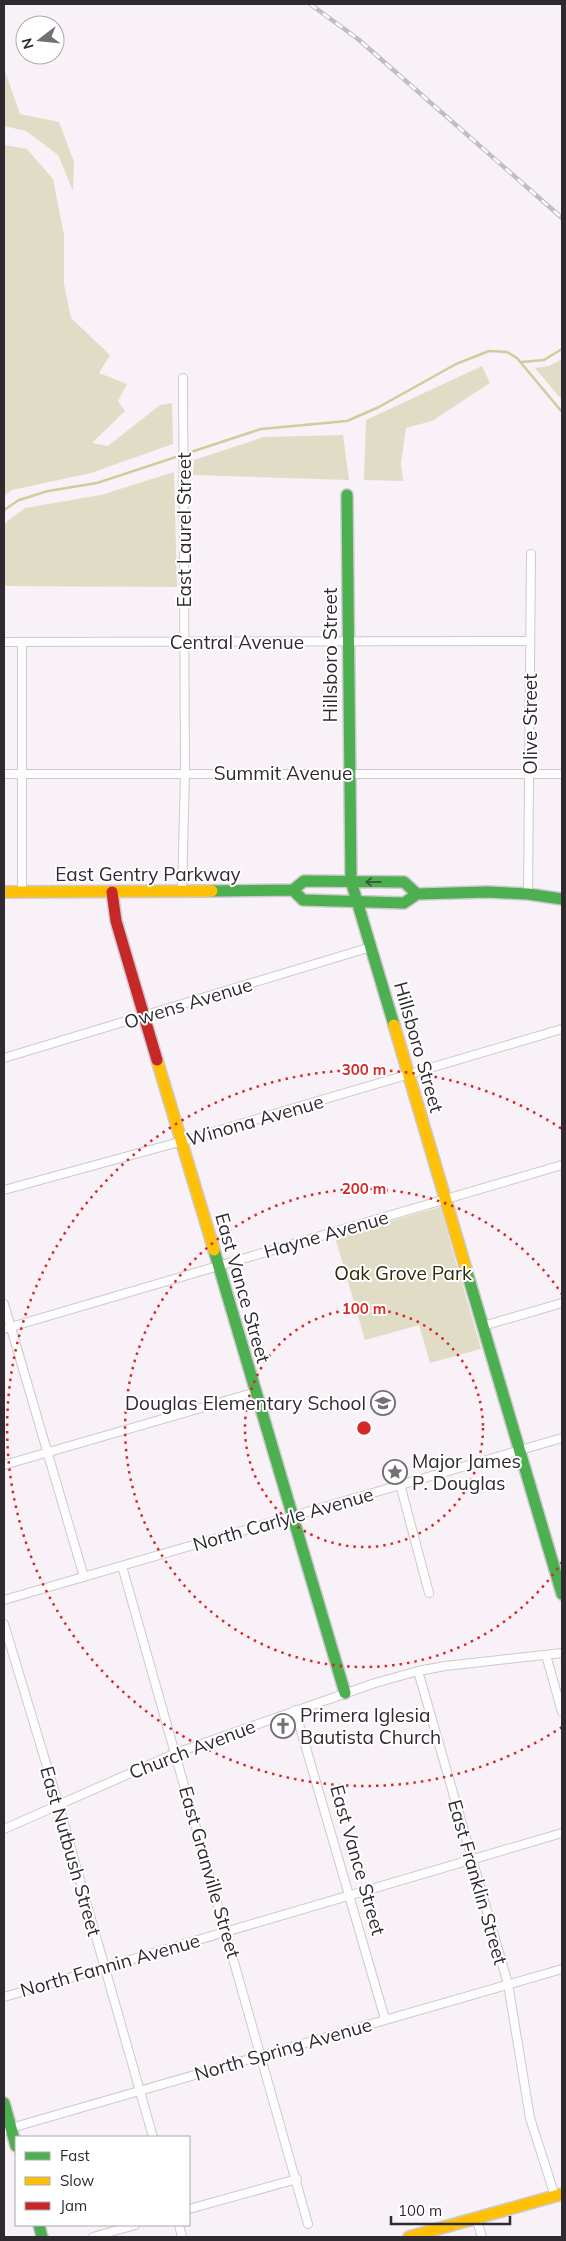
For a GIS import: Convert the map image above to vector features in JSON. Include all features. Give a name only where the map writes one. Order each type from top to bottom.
[{"type":"street","name":"East Laurel Street","points":[[182,378],[185,642],[185,773],[182,892]]},
{"type":"street","name":"Hillsboro Street","points":[[347,495],[348,772],[351,882],[562,1594]]},
{"type":"street","name":"Olive Street","points":[[528,894],[531,554]]},
{"type":"street","name":"Central Avenue","points":[[4,642],[347,643],[530,641]]},
{"type":"street","points":[[22,642],[22,892]]},
{"type":"street","name":"Summit Avenue","points":[[4,774],[348,772],[562,774]]},
{"type":"street","name":"East Gentry Parkway","points":[[4,892],[293,890],[304,880],[404,882],[417,894]]},
{"type":"street","name":"East Gentry Parkway","points":[[293,890],[303,900],[358,902],[404,903],[417,894],[528,894],[562,898]]},
{"type":"street","name":"East Vance Street","points":[[112,892],[116,921],[183,1141],[345,1693]]},
{"type":"street","name":"Owens Avenue","points":[[4,1058],[371,948]]},
{"type":"street","name":"Winona Avenue","points":[[4,1190],[183,1141],[562,1029]]},
{"type":"street","name":"Hayne Avenue","points":[[7,1328],[562,1165]]},
{"type":"street","points":[[483,1326],[562,1303]]},
{"type":"street","points":[[4,1304],[7,1328],[47,1452],[84,1577]]},
{"type":"street","points":[[4,1465],[256,1392]]},
{"type":"street","name":"North Carlyle Avenue","points":[[4,1600],[562,1438]]},
{"type":"street","points":[[400,1484],[429,1593]]},
{"type":"street","name":"East Granville Street","points":[[122,1566],[297,2179],[308,2224]]},
{"type":"street","name":"East Nutbush Street","points":[[4,1624],[58,1803],[153,2136]]},
{"type":"street","name":"Church Avenue","points":[[4,1829],[58,1803],[176,1752],[345,1693],[418,1671],[562,1653]]},
{"type":"street","points":[[546,1655],[562,1712]]},
{"type":"street","name":"East Franklin Street","points":[[418,1671],[508,1984],[530,2118],[559,2195]]},
{"type":"street","name":"East Vance Street","points":[[295,1710],[386,2019]]},
{"type":"street","name":"North Fannin Avenue","points":[[4,1997],[562,1832]]},
{"type":"street","name":"North Spring Avenue","points":[[7,2128],[562,1969]]},
{"type":"street","points":[[4,2103],[7,2128],[15,2144]]},
{"type":"street","points":[[190,2209],[297,2179]]},
{"type":"street","points":[[409,2237],[559,2195]]},
{"type":"street","points":[[476,2218],[482,2237]]},
{"type":"street","points":[[93,2237],[132,2226]]},
{"type":"green space","points":[[4,68],[20,114],[59,122],[74,162],[73,191],[58,155],[26,131],[4,126]]},
{"type":"green space","points":[[4,145],[27,149],[53,179],[64,235],[64,284],[71,318],[110,355],[99,373],[127,384],[118,401],[125,411],[92,443],[108,446],[160,405],[172,403],[173,444],[91,473],[12,490],[4,496]]},
{"type":"green space","points":[[562,359],[562,400],[535,368],[549,366]]},
{"type":"green space","points":[[482,366],[490,383],[432,421],[406,428],[401,463],[403,481],[364,480],[366,420]]},
{"type":"green space","points":[[343,435],[349,480],[193,475],[194,460],[264,437]]},
{"type":"green space","points":[[174,472],[177,587],[4,586],[4,524],[25,508],[101,495]]},
{"type":"green space","name":"Oak Grove Park","points":[[440,1207],[481,1349],[430,1363],[419,1325],[365,1340],[335,1237]]},
{"type":"waterway","points":[[522,362],[544,360],[562,349]]},
{"type":"waterway","points":[[4,510],[19,500],[48,491],[97,483],[261,429],[347,421],[379,407],[456,364],[489,351],[507,352],[517,358],[562,412]]},
{"type":"railway","points":[[310,4],[358,39],[562,218]]},
{"type":"traffic: fast","points":[[347,495],[351,881],[394,1025]]},
{"type":"traffic: fast","points":[[212,891],[293,890],[304,881],[404,882],[417,894]]},
{"type":"traffic: fast","points":[[293,890],[303,900],[404,903],[417,894],[487,892],[528,894],[562,899]]},
{"type":"traffic: fast","points":[[214,1250],[345,1693]]},
{"type":"traffic: fast","points":[[466,1269],[562,1594]]},
{"type":"traffic: fast","points":[[4,2103],[15,2142]]},
{"type":"traffic: fast","points":[[39,2226],[42,2237]]},
{"type":"traffic: slow","points":[[4,892],[212,891]]},
{"type":"traffic: slow","points":[[394,1025],[466,1269]]},
{"type":"traffic: slow","points":[[157,1060],[214,1250]]},
{"type":"traffic: slow","points":[[409,2237],[562,2194]]},
{"type":"traffic: jam","points":[[112,892],[116,921],[157,1060]]},
{"type":"place","name":"Douglas Elementary School","points":[[383,1403]]},
{"type":"place","name":"Major James P. Douglas","points":[[395,1472]]},
{"type":"place","name":"Primera Iglesia Bautista Church","points":[[283,1726]]}]
